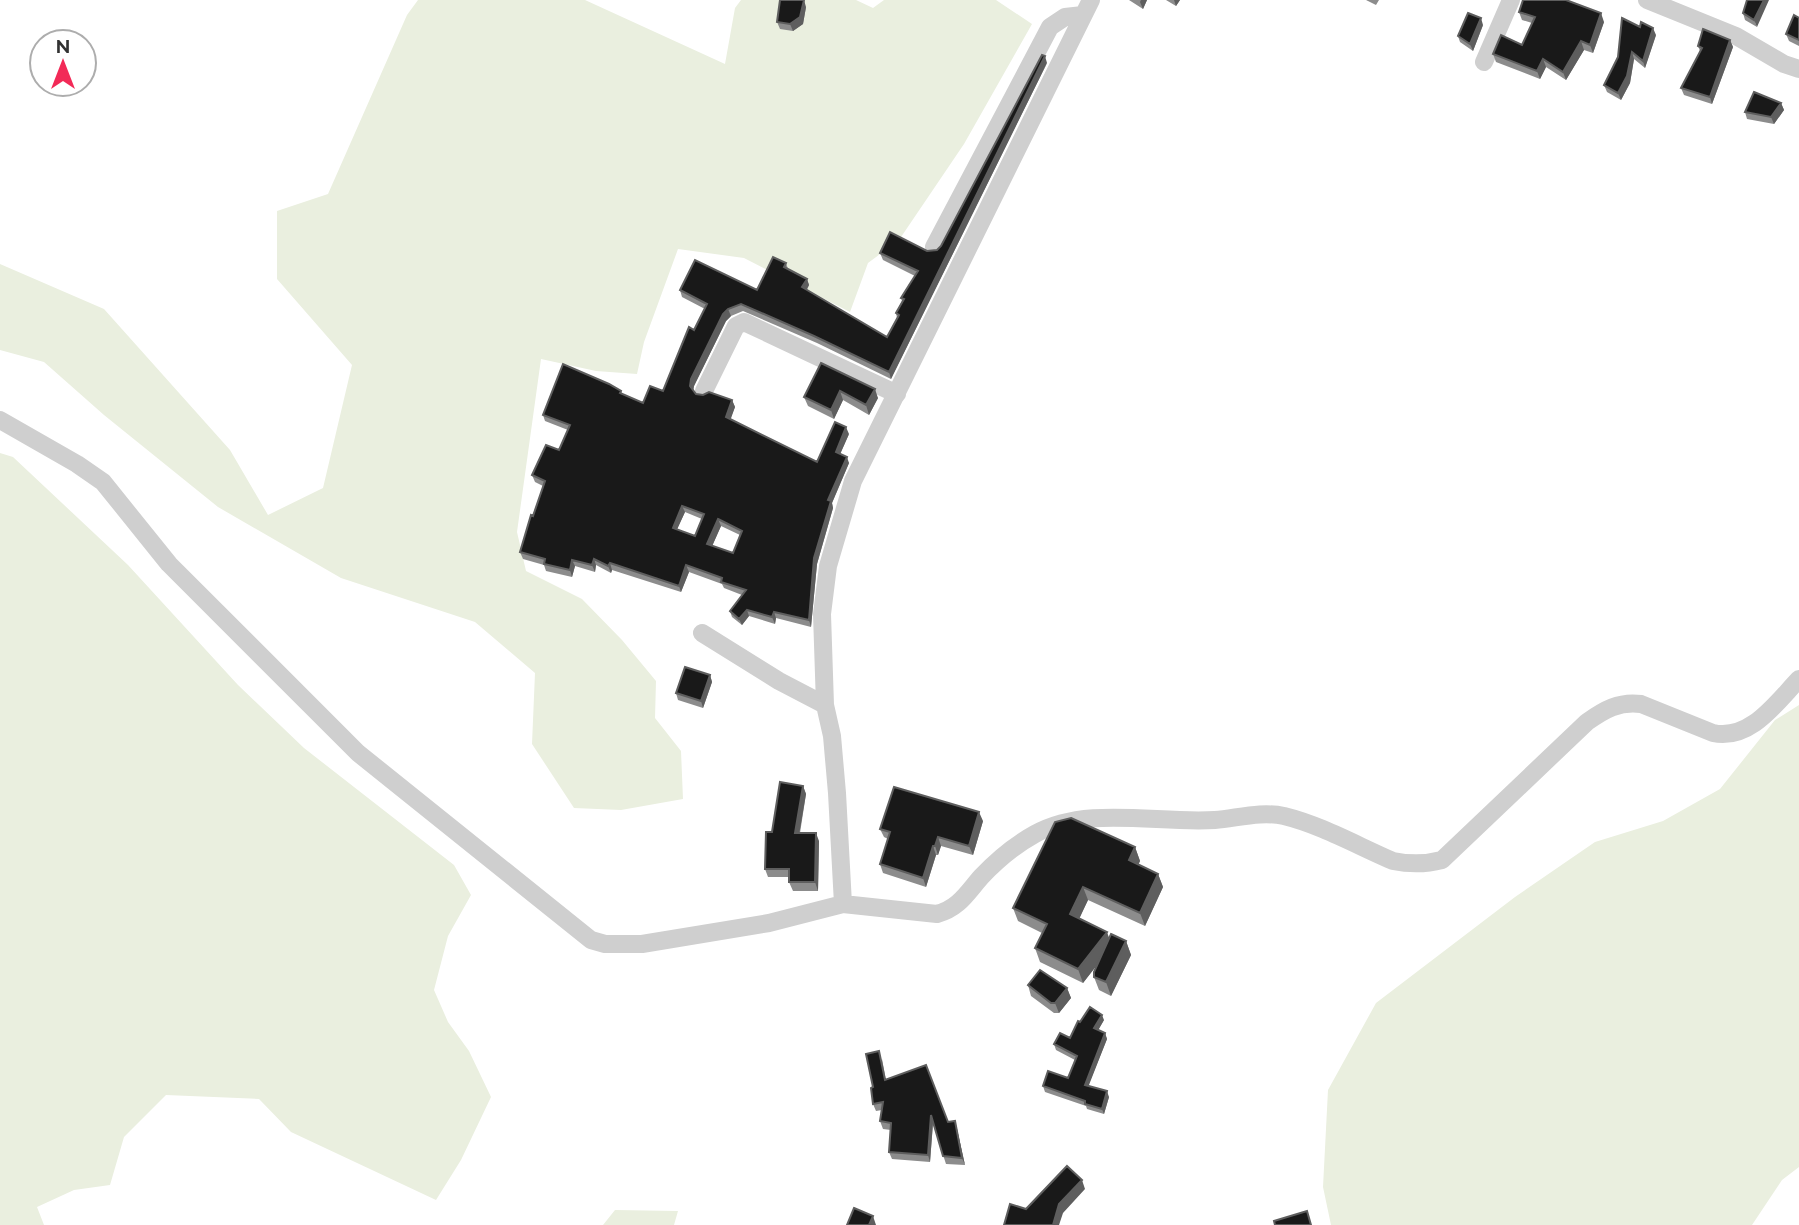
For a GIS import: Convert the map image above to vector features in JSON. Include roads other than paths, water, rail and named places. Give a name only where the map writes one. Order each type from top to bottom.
[{"type":"street","points":[[1484,62],[1511,0]]},
{"type":"street","points":[[1647,0],[1736,36],[1784,64],[1799,69]]},
{"type":"street","points":[[934,247],[1050,27],[1087,7]]},
{"type":"street","points":[[843,904],[832,736],[825,705],[822,614],[828,566],[853,481],[1087,7]]},
{"type":"street","points":[[704,391],[736,326],[744,322],[897,394]]},
{"type":"street","points":[[0,420],[103,482],[169,564],[358,753],[591,940],[605,944],[642,944],[769,923],[843,904],[937,914],[946,912],[956,907],[982,876],[1017,844],[1056,825],[1093,819],[1214,820],[1264,814],[1283,816],[1393,861],[1405,864],[1434,863],[1442,860],[1587,722],[1615,705],[1641,705],[1726,736],[1759,720],[1799,679]]},
{"type":"street","points":[[702,634],[779,681],[825,705]]}]
